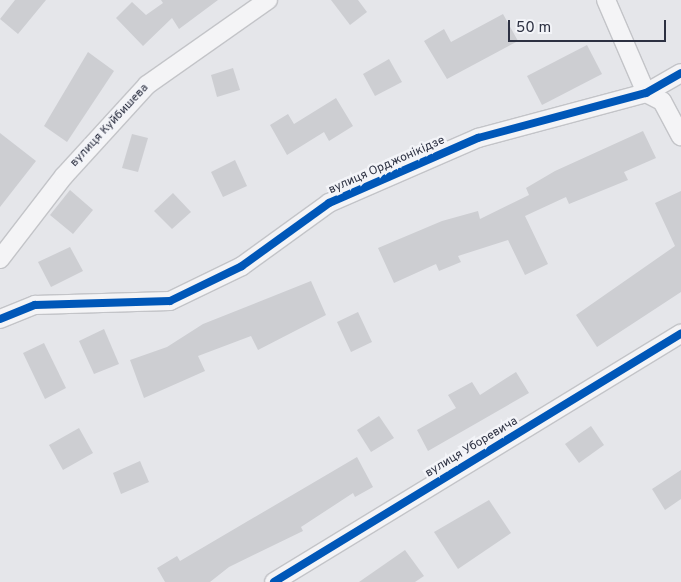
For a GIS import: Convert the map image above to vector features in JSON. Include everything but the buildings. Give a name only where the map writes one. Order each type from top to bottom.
[{"type":"street","name":"вулиця Куйбишева","points":[[0,259],[64,176],[147,85],[268,0]]},
{"type":"street","points":[[606,0],[646,93],[662,101],[681,136]]},
{"type":"street","name":"вулиця Орджонікідзе","points":[[0,319],[35,305],[170,301],[242,266],[329,203],[460,146],[646,93],[681,73]]},
{"type":"street","name":"вулиця Уборевича","points":[[274,582],[681,334]]},
{"type":"cycle path","points":[[0,319],[35,305],[170,301],[242,266],[329,203],[478,138],[646,93],[681,73]]},
{"type":"cycle path","points":[[274,582],[681,334]]}]
